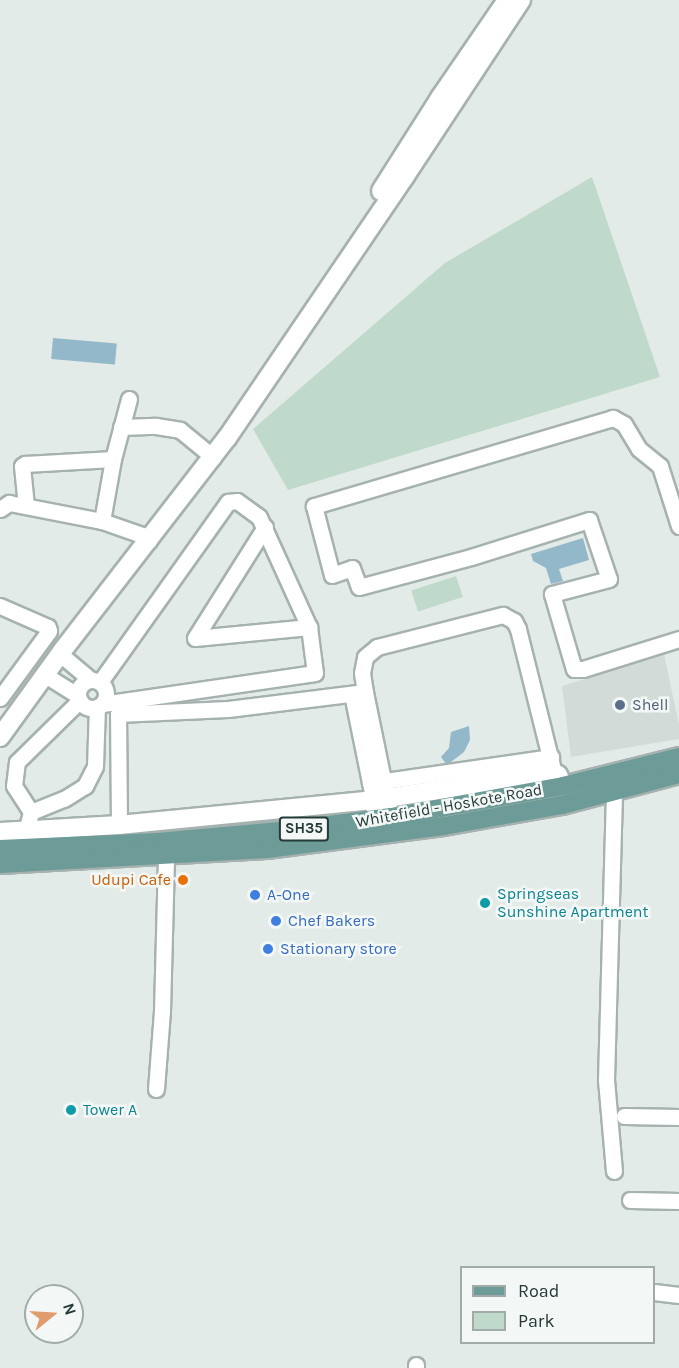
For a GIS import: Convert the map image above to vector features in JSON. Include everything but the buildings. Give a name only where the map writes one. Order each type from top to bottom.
[{"type":"main road","name":"Whitefield - Hoskote Road","points":[[0,849],[158,842],[291,831],[383,818],[556,772],[679,757]]},
{"type":"main road","name":"Whitefield - Hoskote Road","points":[[0,864],[267,849],[444,826],[535,810],[615,792],[679,774]]},
{"type":"street","points":[[210,454],[507,0]]},
{"type":"street","points":[[0,698],[56,641],[146,538],[210,454],[399,186],[521,0]]},
{"type":"street","points":[[102,521],[113,459],[129,399]]},
{"type":"street","points":[[679,526],[660,466],[639,449],[624,424],[613,418],[314,506],[332,575],[352,568],[359,587],[589,520],[609,579],[552,594],[574,669],[583,669],[679,639]]},
{"type":"street","points":[[122,427],[156,426],[180,430],[210,454]]},
{"type":"street","points":[[26,506],[22,466],[25,464],[113,459]]},
{"type":"street","points":[[26,831],[31,812],[14,786],[17,762],[79,698],[83,683],[96,681],[228,502],[237,501],[259,518],[266,527],[309,627],[315,673],[100,706],[86,706],[79,698],[45,675]]},
{"type":"street","points":[[0,509],[6,503],[102,521],[146,538]]},
{"type":"street","points":[[266,527],[195,638],[309,627]]},
{"type":"street","points":[[0,606],[48,627],[56,641],[96,681],[106,695],[100,706],[95,766],[85,786],[64,799],[31,812]]},
{"type":"street","points":[[0,832],[119,825],[379,791],[556,772],[518,628],[509,617],[503,615],[377,647],[369,653],[363,664],[359,693],[379,791],[383,818]]},
{"type":"street","points":[[0,737],[45,675],[56,641]]},
{"type":"street","points":[[0,716],[56,641]]},
{"type":"street","points":[[119,825],[118,714],[228,709],[359,693]]},
{"type":"street","points":[[614,1171],[606,1080],[615,792]]},
{"type":"street","points":[[156,1089],[162,1011],[166,856]]},
{"type":"street","points":[[624,1116],[679,1117]]},
{"type":"street","points":[[630,1200],[679,1201]]},
{"type":"street","points":[[655,1292],[679,1295]]},
{"type":"shaded area","name":"Shell","points":[[664,654],[679,725],[679,739],[571,757],[562,686]]},
{"type":"green space","points":[[592,177],[660,377],[288,490],[253,429],[445,263]]},
{"type":"green space","points":[[456,576],[463,597],[418,611],[411,591]]},
{"type":"water","points":[[53,338],[117,344],[115,364],[51,359]]},
{"type":"water","points":[[583,538],[589,560],[559,569],[563,581],[551,584],[546,568],[533,561],[531,554]]},
{"type":"water","points":[[469,726],[470,740],[464,752],[447,765],[441,757],[449,748],[451,732]]},
{"type":"place","name":"Shell","points":[[620,705]]},
{"type":"place","name":"Udupi Cafe","points":[[183,880]]},
{"type":"place","name":"A-One","points":[[255,895]]},
{"type":"place","name":"Springseas Sunshine Apartment","points":[[485,903]]},
{"type":"place","name":"Chef Bakers","points":[[276,921]]},
{"type":"place","name":"Stationary store","points":[[268,949]]},
{"type":"place","name":"Tower A","points":[[71,1110]]}]
